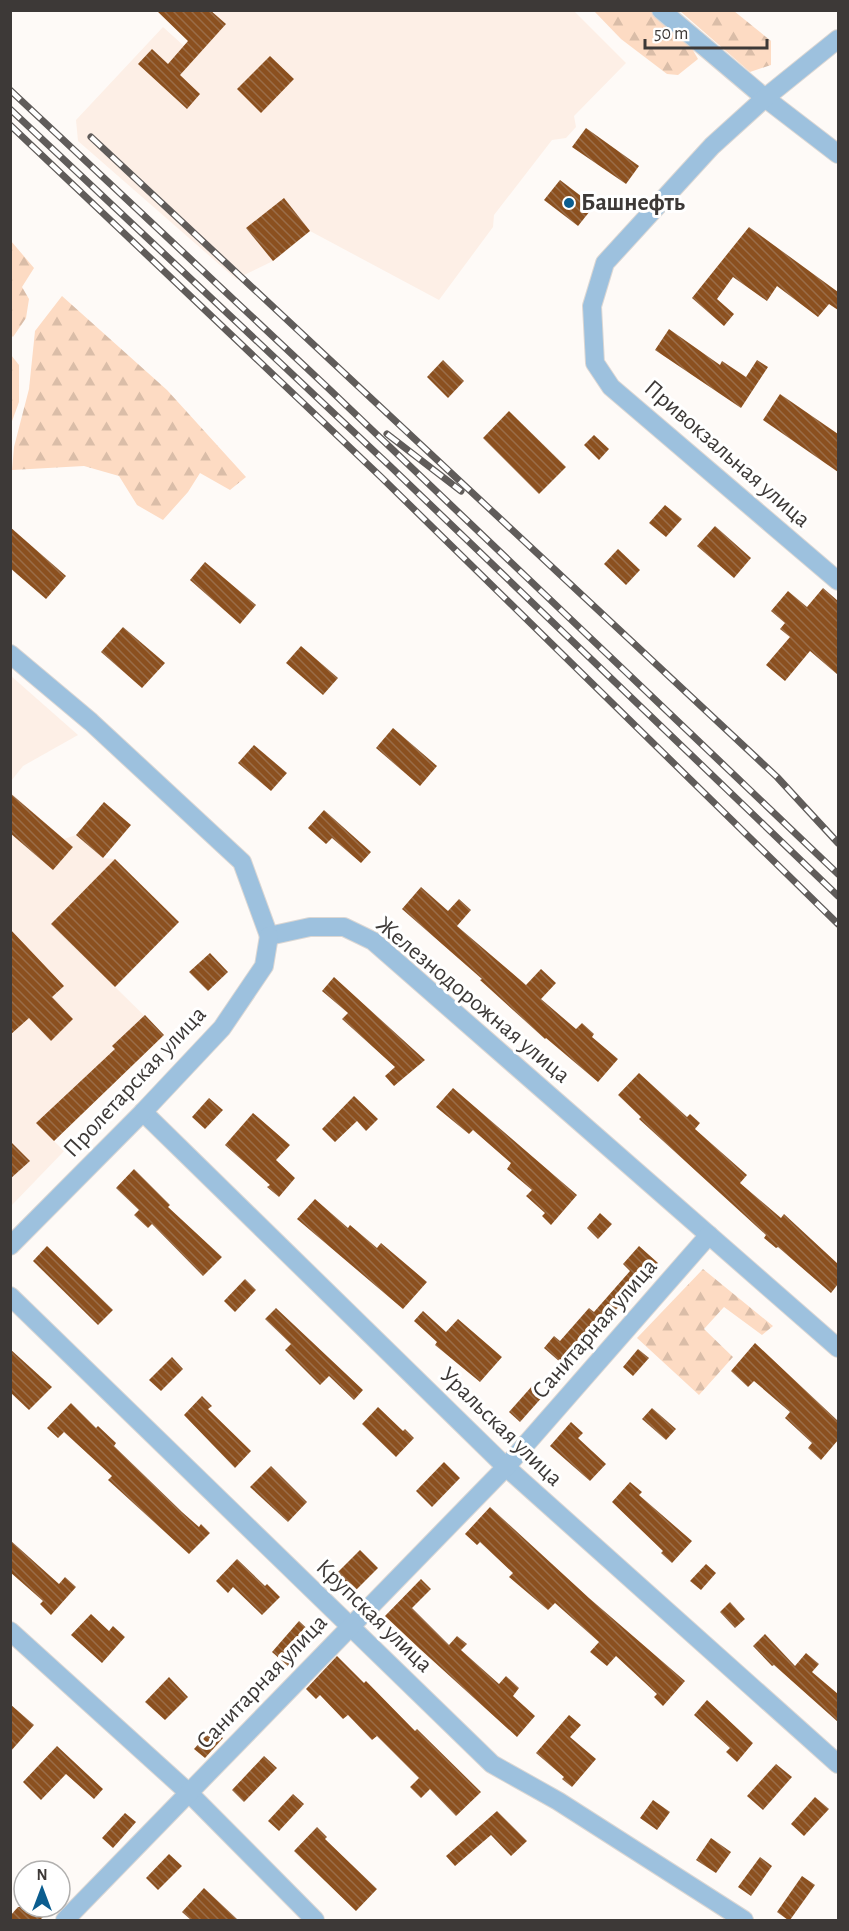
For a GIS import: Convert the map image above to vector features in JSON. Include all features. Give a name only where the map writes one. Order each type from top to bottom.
[{"type":"street","points":[[661,10],[765,98],[838,154]]},
{"type":"street","name":"Привокзальная улица","points":[[838,39],[765,98],[712,146],[605,263],[592,306],[595,363],[611,387],[838,581]]},
{"type":"street","points":[[10,654],[91,722],[242,862],[269,936]]},
{"type":"street","name":"Железнодорожная улица","points":[[269,936],[310,927],[344,927],[373,941],[838,1348]]},
{"type":"street","name":"Пролетарская улица","points":[[10,1246],[143,1112],[222,1028],[264,966],[269,936]]},
{"type":"street","name":"Уральская улица","points":[[143,1112],[506,1467],[838,1764]]},
{"type":"street","name":"Санитарная улица","points":[[65,1920],[506,1467],[709,1235]]},
{"type":"street","name":"Крупская улица","points":[[10,1296],[187,1465],[492,1764],[558,1801],[744,1920]]},
{"type":"street","points":[[10,1631],[189,1793],[315,1920]]},
{"type":"shaded area","points":[[216,11],[574,11],[626,63],[574,116],[576,127],[566,138],[552,140],[494,215],[493,227],[439,300],[310,231],[273,261],[236,279],[78,141],[76,120],[163,27],[184,46]]},
{"type":"shaded area","points":[[11,676],[78,735],[23,766],[11,781]]},
{"type":"shaded area","points":[[11,793],[64,839],[76,835],[103,858],[115,859],[179,922],[115,987],[164,1035],[54,1141],[64,1151],[11,1206]]},
{"type":"green space","points":[[594,11],[652,11],[686,38],[698,59],[678,75],[667,74],[621,39]]},
{"type":"green space","points":[[680,11],[734,11],[771,41],[771,65],[750,72]]},
{"type":"green space","points":[[11,241],[34,268],[22,287],[29,299],[26,318],[13,337],[10,334]]},
{"type":"green space","points":[[62,296],[167,390],[246,477],[230,490],[200,473],[188,492],[163,520],[137,505],[119,476],[84,466],[12,470],[14,447],[29,389],[35,331]]},
{"type":"green space","points":[[11,355],[19,365],[19,402],[11,424]]},
{"type":"green space","points":[[703,1269],[773,1326],[762,1335],[724,1307],[704,1329],[733,1357],[699,1395],[637,1338]]},
{"type":"building","points":[[156,10],[210,10],[226,24],[180,75],[200,94],[187,109],[138,64],[152,49],[168,64],[188,41]]},
{"type":"building","points":[[270,56],[294,79],[261,113],[237,89]]},
{"type":"building","points":[[586,128],[639,166],[626,184],[572,147]]},
{"type":"building","name":"Башнефть","points":[[560,180],[594,206],[578,226],[544,200]]},
{"type":"building","points":[[284,198],[310,231],[273,261],[246,228]]},
{"type":"building","points":[[749,227],[838,292],[838,310],[829,304],[818,317],[777,286],[767,301],[733,277],[717,299],[734,314],[724,326],[692,298]]},
{"type":"building","points":[[669,329],[720,365],[722,361],[746,377],[757,360],[768,367],[741,408],[655,350]]},
{"type":"building","points":[[443,360],[464,381],[448,398],[427,377]]},
{"type":"building","points":[[780,394],[838,434],[838,472],[763,420]]},
{"type":"building","points":[[509,411],[566,467],[539,494],[483,438]]},
{"type":"building","points":[[594,435],[609,449],[599,460],[584,445]]},
{"type":"building","points":[[665,505],[682,519],[666,537],[649,523]]},
{"type":"building","points":[[715,526],[751,558],[734,578],[697,546]]},
{"type":"building","points":[[10,527],[66,576],[46,599],[10,568]]},
{"type":"building","points":[[618,549],[640,570],[626,585],[604,564]]},
{"type":"building","points":[[205,562],[256,605],[240,624],[190,580]]},
{"type":"building","points":[[823,588],[838,601],[838,675],[810,651],[785,681],[766,665],[790,637],[780,629],[785,623],[771,611],[788,591],[807,607]]},
{"type":"building","points":[[123,627],[165,663],[142,688],[101,652]]},
{"type":"building","points":[[301,646],[338,678],[323,695],[286,663]]},
{"type":"building","points":[[393,728],[437,766],[420,786],[376,748]]},
{"type":"building","points":[[254,745],[287,773],[271,791],[238,763]]},
{"type":"building","points":[[10,793],[73,847],[53,870],[10,833]]},
{"type":"building","points":[[104,802],[131,825],[103,858],[76,835]]},
{"type":"building","points":[[324,810],[371,852],[361,863],[332,838],[326,844],[308,828]]},
{"type":"building","points":[[115,859],[179,922],[115,987],[51,924]]},
{"type":"building","points":[[421,887],[448,911],[459,899],[471,910],[457,926],[526,985],[541,969],[556,983],[541,999],[576,1029],[582,1023],[594,1034],[592,1037],[618,1059],[598,1082],[545,1039],[480,980],[482,979],[402,909]]},
{"type":"building","points":[[10,929],[64,986],[52,997],[73,1019],[51,1041],[29,1018],[10,1035]]},
{"type":"building","points":[[210,953],[228,972],[208,991],[189,972]]},
{"type":"building","points":[[334,977],[425,1060],[394,1086],[385,1076],[395,1067],[342,1019],[348,1013],[322,991]]},
{"type":"building","points":[[145,1015],[164,1035],[54,1141],[36,1123],[115,1049],[112,1046]]},
{"type":"building","points":[[639,1073],[687,1117],[690,1114],[700,1123],[695,1129],[747,1175],[740,1183],[781,1218],[784,1214],[838,1264],[838,1284],[831,1293],[778,1247],[776,1248],[764,1238],[766,1235],[639,1119],[641,1117],[618,1095]]},
{"type":"building","points":[[453,1088],[577,1195],[551,1225],[542,1216],[545,1213],[526,1196],[532,1190],[507,1169],[511,1163],[473,1130],[469,1134],[436,1107]]},
{"type":"building","points":[[354,1096],[378,1119],[366,1131],[357,1121],[335,1142],[322,1129]]},
{"type":"building","points":[[209,1098],[223,1110],[205,1129],[192,1117]]},
{"type":"building","points":[[253,1113],[290,1145],[276,1160],[295,1178],[279,1197],[267,1187],[270,1185],[225,1145]]},
{"type":"building","points":[[10,1141],[30,1161],[10,1179]]},
{"type":"building","points":[[134,1169],[170,1205],[168,1207],[222,1257],[203,1276],[152,1224],[148,1228],[134,1215],[139,1210],[116,1188]]},
{"type":"building","points":[[315,1199],[348,1228],[350,1225],[377,1248],[381,1243],[427,1282],[403,1309],[297,1219]]},
{"type":"building","points":[[600,1213],[612,1224],[598,1239],[587,1228]]},
{"type":"building","points":[[47,1246],[113,1310],[98,1325],[33,1261]]},
{"type":"building","points":[[639,1246],[658,1263],[605,1322],[568,1369],[544,1348],[554,1336],[560,1341],[589,1308],[594,1312],[630,1271],[623,1264]]},
{"type":"building","points":[[245,1279],[256,1290],[235,1312],[224,1301]]},
{"type":"building","points":[[276,1308],[363,1390],[354,1400],[329,1376],[320,1385],[285,1350],[291,1344],[265,1319]]},
{"type":"building","points":[[423,1311],[446,1332],[458,1319],[502,1357],[480,1382],[435,1345],[437,1342],[414,1321]]},
{"type":"building","points":[[755,1343],[838,1421],[838,1440],[821,1460],[808,1448],[812,1443],[785,1418],[790,1412],[754,1381],[748,1387],[731,1371]]},
{"type":"building","points":[[10,1349],[52,1387],[29,1410],[10,1392]]},
{"type":"building","points":[[638,1349],[649,1358],[633,1376],[623,1367]]},
{"type":"building","points":[[172,1357],[183,1369],[161,1391],[149,1380]]},
{"type":"building","points":[[533,1385],[544,1395],[520,1422],[509,1412]]},
{"type":"building","points":[[202,1396],[212,1406],[208,1409],[251,1451],[235,1468],[184,1415]]},
{"type":"building","points":[[71,1403],[96,1428],[98,1426],[116,1443],[114,1446],[182,1512],[199,1527],[201,1524],[210,1533],[189,1554],[108,1480],[112,1476],[64,1432],[58,1438],[47,1428]]},
{"type":"building","points":[[378,1407],[403,1431],[405,1429],[414,1438],[396,1457],[362,1424]]},
{"type":"building","points":[[652,1408],[676,1429],[666,1440],[642,1419]]},
{"type":"building","points":[[571,1422],[583,1433],[578,1438],[606,1464],[590,1481],[550,1446]]},
{"type":"building","points":[[444,1462],[460,1478],[432,1507],[416,1491]]},
{"type":"building","points":[[271,1466],[307,1502],[288,1522],[250,1487]]},
{"type":"building","points":[[630,1482],[642,1492],[639,1495],[692,1541],[672,1563],[661,1553],[663,1551],[612,1502]]},
{"type":"building","points":[[490,1507],[589,1598],[685,1681],[663,1706],[654,1697],[657,1694],[616,1656],[607,1666],[590,1652],[599,1642],[555,1603],[548,1610],[509,1577],[513,1573],[480,1542],[477,1545],[465,1534]]},
{"type":"building","points":[[10,1540],[59,1584],[65,1577],[76,1587],[51,1615],[40,1604],[43,1601],[10,1572]]},
{"type":"building","points":[[360,1550],[378,1568],[355,1591],[337,1573]]},
{"type":"building","points":[[237,1559],[280,1597],[262,1615],[233,1587],[228,1593],[216,1581]]},
{"type":"building","points":[[706,1564],[716,1573],[701,1590],[690,1581]]},
{"type":"building","points":[[421,1579],[431,1589],[412,1608],[449,1645],[457,1636],[467,1644],[461,1650],[499,1684],[506,1676],[519,1688],[513,1696],[535,1716],[517,1737],[385,1616]]},
{"type":"building","points":[[730,1602],[745,1619],[735,1628],[720,1612]]},
{"type":"building","points":[[91,1614],[109,1631],[113,1626],[125,1637],[102,1663],[71,1635]]},
{"type":"building","points":[[299,1621],[315,1636],[288,1666],[272,1652]]},
{"type":"building","points":[[765,1634],[795,1666],[806,1653],[819,1664],[812,1672],[838,1694],[838,1722],[774,1665],[772,1666],[753,1646]]},
{"type":"building","points":[[337,1656],[364,1683],[366,1681],[415,1731],[417,1729],[481,1792],[456,1816],[430,1789],[421,1798],[410,1787],[419,1778],[377,1736],[372,1740],[348,1715],[343,1719],[320,1695],[316,1699],[306,1689]]},
{"type":"building","points":[[169,1677],[188,1697],[165,1720],[145,1702]]},
{"type":"building","points":[[707,1700],[753,1743],[737,1762],[726,1752],[730,1748],[694,1715]]},
{"type":"building","points":[[10,1704],[34,1725],[10,1752]]},
{"type":"building","points":[[569,1715],[581,1725],[570,1737],[596,1759],[572,1787],[536,1753]]},
{"type":"building","points":[[213,1728],[223,1738],[205,1758],[194,1749]]},
{"type":"building","points":[[57,1746],[103,1789],[94,1799],[66,1774],[41,1800],[23,1782]]},
{"type":"building","points":[[264,1756],[277,1768],[244,1802],[232,1790]]},
{"type":"building","points":[[776,1764],[792,1777],[763,1810],[747,1796]]},
{"type":"building","points":[[293,1794],[304,1804],[279,1831],[268,1821]]},
{"type":"building","points":[[815,1797],[829,1809],[804,1836],[791,1824]]},
{"type":"building","points":[[653,1800],[670,1812],[657,1830],[640,1818]]},
{"type":"building","points":[[497,1811],[527,1841],[511,1856],[491,1835],[455,1866],[446,1856]]},
{"type":"building","points":[[125,1813],[136,1822],[113,1848],[102,1838]]},
{"type":"building","points":[[317,1827],[327,1837],[325,1839],[377,1889],[356,1911],[294,1851]]},
{"type":"building","points":[[711,1838],[731,1852],[716,1873],[696,1860]]},
{"type":"building","points":[[169,1854],[182,1866],[158,1890],[146,1878]]},
{"type":"building","points":[[760,1857],[772,1866],[751,1896],[738,1887]]},
{"type":"building","points":[[802,1876],[815,1885],[788,1920],[777,1912]]},
{"type":"building","points":[[204,1888],[238,1920],[191,1920],[182,1912]]},
{"type":"building","points":[[12,1914],[12,1919],[41,1919],[10,1920]]},
{"type":"railway","points":[[10,90],[328,388],[838,874]]},
{"type":"railway","points":[[10,109],[391,467],[838,896]]},
{"type":"railway","points":[[10,125],[381,477],[838,924]]},
{"type":"railway","points":[[91,137],[777,777],[838,843]]},
{"type":"railway","points":[[387,434],[461,491]]},
{"type":"place","name":"Башнефть","points":[[569,203]]}]
